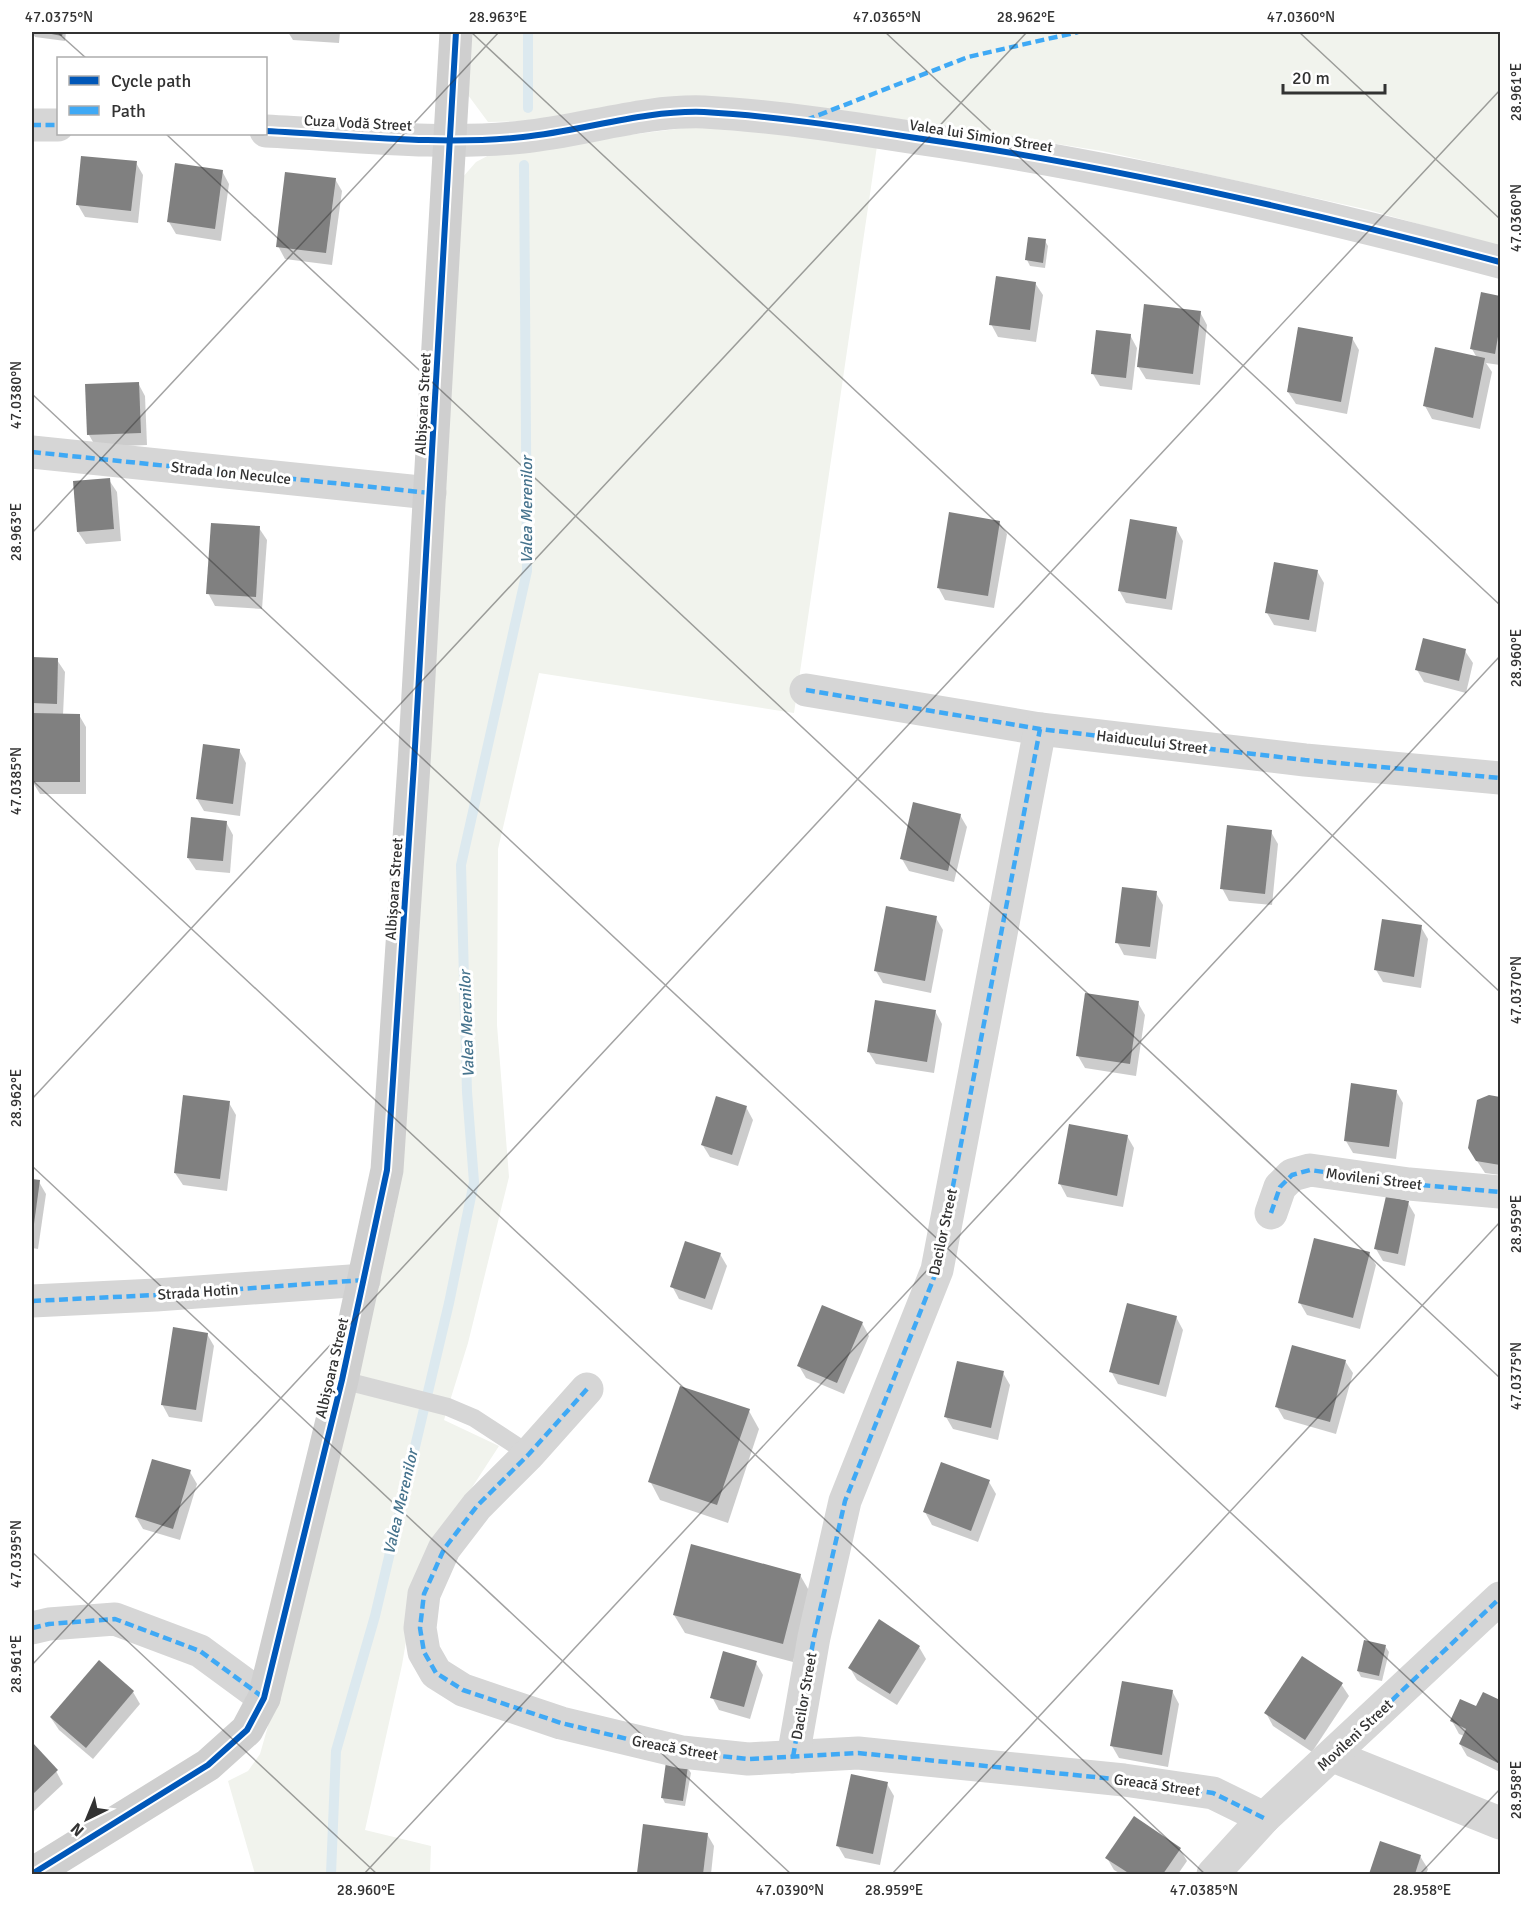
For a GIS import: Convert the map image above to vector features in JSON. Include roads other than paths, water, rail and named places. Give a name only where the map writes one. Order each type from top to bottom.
[{"type":"street","name":"Albișoara Street","points":[[32,1875],[208,1765],[247,1730],[264,1698],[342,1380],[387,1170],[430,493],[456,32]]},
{"type":"street","name":"Valea lui Simion Street","points":[[450,140],[523,137],[618,120],[700,112],[789,119],[1093,165],[1401,236],[1500,262]]},
{"type":"street","points":[[32,124],[57,125]]},
{"type":"street","name":"Cuza Vodă Street","points":[[267,130],[450,140]]},
{"type":"street","name":"Strada Ion Neculce","points":[[32,452],[430,493]]},
{"type":"street","name":"Haiducului Street","points":[[806,690],[1040,729],[1305,760],[1500,778]]},
{"type":"street","name":"Dacilor Street","points":[[793,1757],[814,1638],[845,1501],[937,1270],[1040,729]]},
{"type":"street","name":"Movileni Street","points":[[1271,1213],[1280,1187],[1292,1175],[1310,1170],[1409,1184],[1500,1192]]},
{"type":"street","name":"Strada Hotin","points":[[32,1301],[156,1295],[364,1280]]},
{"type":"street","name":"Greacă Street","points":[[587,1389],[529,1454],[477,1506],[444,1549],[424,1594],[420,1628],[424,1652],[436,1673],[463,1690],[561,1723],[682,1752],[748,1759],[858,1753],[1124,1780],[1213,1793],[1264,1818]]},
{"type":"street","name":"Movileni Street","points":[[1213,1875],[1264,1818],[1500,1598]]},
{"type":"street","points":[[32,1628],[49,1624],[115,1619],[200,1651],[264,1698]]},
{"type":"street","points":[[1333,1756],[1500,1823]]},
{"type":"lane","points":[[342,1380],[448,1407],[474,1418],[529,1454]]},
{"type":"waterway","name":"Valea Merenilor","points":[[528,32],[528,108]]},
{"type":"waterway","name":"Valea Merenilor","points":[[331,1874],[336,1751],[375,1616],[449,1303],[474,1182],[467,1092],[461,865],[527,571],[524,165]]}]
